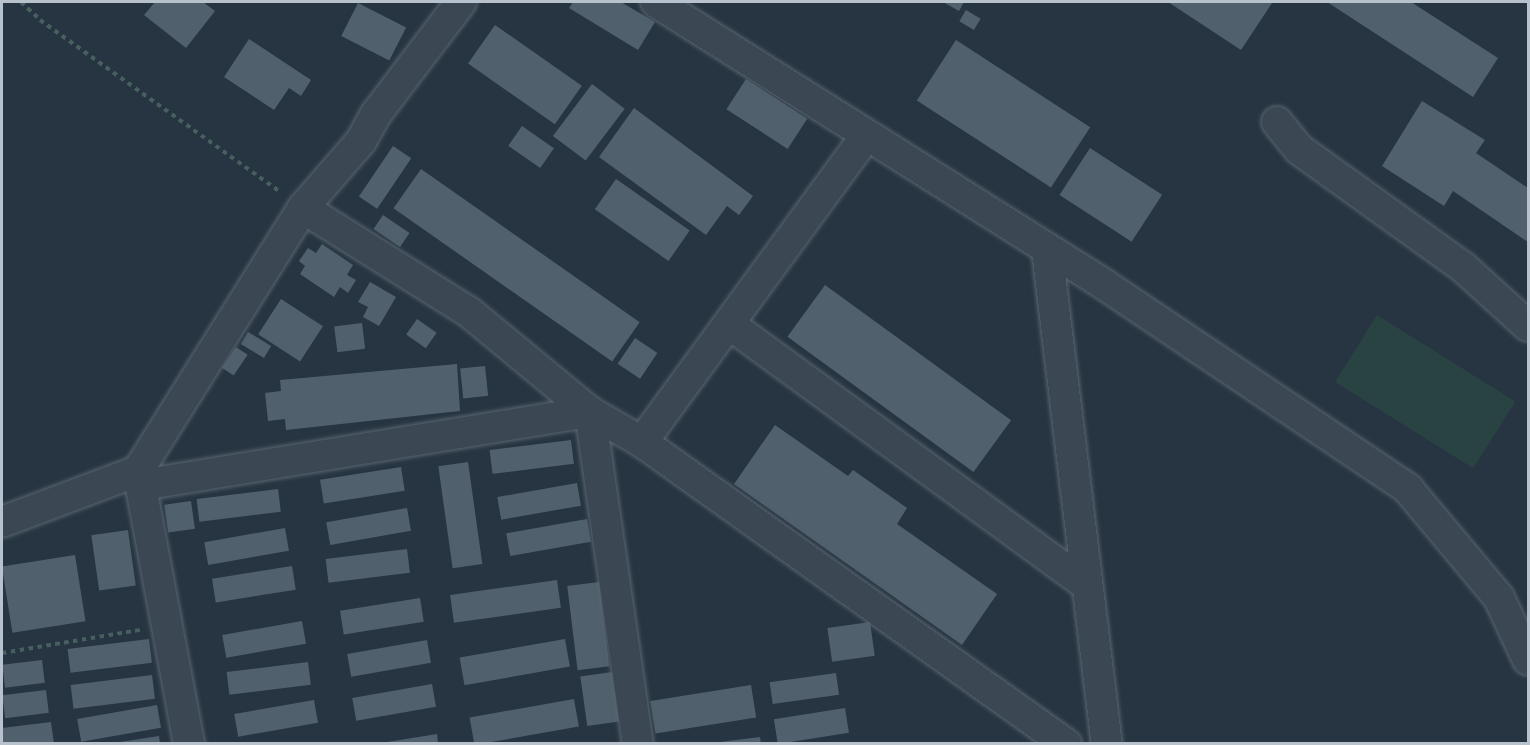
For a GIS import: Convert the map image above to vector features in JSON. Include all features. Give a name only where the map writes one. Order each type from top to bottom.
[{"type":"street","points":[[189,744],[140,478],[303,208],[361,141],[376,114],[461,2]]},
{"type":"street","points":[[656,2],[1102,283],[1408,489],[1498,598],[1528,660]]},
{"type":"street","points":[[1277,122],[1300,150],[1464,268],[1528,326]]},
{"type":"street","points":[[642,442],[866,136]]},
{"type":"street","points":[[303,208],[469,312],[590,412],[642,442],[1066,744]]},
{"type":"street","points":[[1047,250],[1107,744]]},
{"type":"street","points":[[729,324],[1088,585]]},
{"type":"street","points":[[2,522],[140,478],[590,412]]},
{"type":"street","points":[[590,412],[638,744]]},
{"type":"path","points":[[21,2],[40,20],[303,208]]},
{"type":"path","points":[[2,653],[167,626]]},
{"type":"green space","points":[[1377,315],[1515,401],[1473,468],[1335,382]]},
{"type":"building","points":[[155,2],[203,2],[215,11],[186,48],[144,15]]},
{"type":"building","points":[[573,2],[621,2],[655,22],[638,50],[569,8]]},
{"type":"building","points":[[943,2],[964,2],[959,11]]},
{"type":"building","points":[[1168,2],[1270,2],[1272,3],[1241,50]]},
{"type":"building","points":[[1327,2],[1411,2],[1498,58],[1473,97]]},
{"type":"building","points":[[358,3],[406,28],[389,60],[341,36]]},
{"type":"building","points":[[966,10],[981,19],[974,30],[959,21]]},
{"type":"building","points":[[495,25],[582,86],[555,124],[468,64]]},
{"type":"building","points":[[249,39],[311,80],[301,96],[289,88],[274,110],[224,77]]},
{"type":"building","points":[[956,40],[1090,127],[1051,188],[917,100]]},
{"type":"building","points":[[746,79],[807,119],[788,149],[726,109]]},
{"type":"building","points":[[592,84],[625,109],[586,161],[553,136]]},
{"type":"building","points":[[1422,101],[1485,140],[1476,153],[1528,188],[1528,242],[1453,191],[1444,206],[1382,166]]},
{"type":"building","points":[[634,108],[753,196],[739,215],[727,206],[706,235],[599,157]]},
{"type":"building","points":[[522,126],[554,148],[540,168],[508,146]]},
{"type":"building","points":[[393,146],[411,158],[377,209],[359,197]]},
{"type":"building","points":[[1090,148],[1162,195],[1132,242],[1060,195]]},
{"type":"building","points":[[421,169],[640,322],[612,361],[393,208]]},
{"type":"building","points":[[616,179],[690,231],[669,261],[595,209]]},
{"type":"building","points":[[383,215],[410,233],[400,247],[373,229]]},
{"type":"building","points":[[322,244],[353,265],[347,275],[356,280],[348,293],[340,287],[334,297],[300,274],[305,266],[299,261],[308,248],[316,253]]},
{"type":"building","points":[[370,282],[396,297],[379,326],[363,317],[368,307],[358,302]]},
{"type":"building","points":[[825,285],[1011,420],[973,472],[787,337]]},
{"type":"building","points":[[281,299],[323,326],[300,361],[258,334]]},
{"type":"building","points":[[417,319],[437,333],[426,348],[406,335]]},
{"type":"building","points":[[362,323],[365,349],[337,352],[334,326]]},
{"type":"building","points":[[248,332],[271,346],[264,358],[241,344]]},
{"type":"building","points":[[635,338],[657,353],[640,379],[618,364]]},
{"type":"building","points":[[236,347],[248,355],[234,376],[222,368]]},
{"type":"building","points":[[457,364],[460,411],[286,430],[285,419],[268,421],[265,393],[281,391],[280,380]]},
{"type":"building","points":[[485,366],[488,396],[463,398],[460,369]]},
{"type":"building","points":[[775,425],[848,476],[853,470],[907,508],[897,524],[997,594],[962,645],[734,484]]},
{"type":"building","points":[[571,440],[574,464],[493,474],[490,450]]},
{"type":"building","points":[[468,462],[482,564],[453,568],[438,466]]},
{"type":"building","points":[[401,467],[405,491],[324,504],[320,480]]},
{"type":"building","points":[[577,483],[581,506],[501,520],[497,497]]},
{"type":"building","points":[[278,489],[281,512],[199,522],[197,499]]},
{"type":"building","points":[[191,501],[195,529],[168,532],[164,505]]},
{"type":"building","points":[[407,508],[411,531],[330,545],[326,522]]},
{"type":"building","points":[[587,519],[591,542],[510,556],[506,533]]},
{"type":"building","points":[[285,528],[289,551],[208,565],[204,542]]},
{"type":"building","points":[[128,530],[136,585],[99,591],[91,535]]},
{"type":"building","points":[[407,549],[410,573],[329,583],[326,559]]},
{"type":"building","points":[[75,555],[85,621],[12,633],[2,567]]},
{"type":"building","points":[[292,566],[296,590],[216,602],[212,579]]},
{"type":"building","points":[[557,580],[561,608],[454,623],[450,595]]},
{"type":"building","points":[[599,582],[609,666],[578,670],[567,586]]},
{"type":"building","points":[[420,598],[424,622],[344,634],[340,611]]},
{"type":"building","points":[[302,621],[306,644],[226,658],[222,635]]},
{"type":"building","points":[[870,622],[875,656],[832,662],[827,628]]},
{"type":"building","points":[[149,639],[152,663],[71,673],[68,649]]},
{"type":"building","points":[[565,639],[570,667],[464,685],[460,658]]},
{"type":"building","points":[[427,640],[431,663],[351,677],[347,654]]},
{"type":"building","points":[[42,660],[45,683],[5,688],[2,665]]},
{"type":"building","points":[[308,662],[311,685],[229,695],[227,672]]},
{"type":"building","points":[[612,672],[619,722],[587,726],[580,676]]},
{"type":"building","points":[[836,673],[839,695],[773,704],[770,682]]},
{"type":"building","points":[[152,675],[155,699],[74,709],[71,685]]},
{"type":"building","points":[[432,684],[436,707],[356,721],[352,698]]},
{"type":"building","points":[[751,685],[756,718],[655,734],[650,701]]},
{"type":"building","points":[[46,690],[49,713],[5,718],[2,695]]},
{"type":"building","points":[[574,699],[579,727],[474,744],[470,717]]},
{"type":"building","points":[[314,700],[318,723],[238,737],[234,714]]},
{"type":"building","points":[[157,705],[161,728],[81,742],[77,719]]},
{"type":"building","points":[[845,708],[849,733],[778,744],[774,719]]},
{"type":"building","points":[[51,722],[54,744],[2,744],[2,728]]},
{"type":"building","points":[[437,734],[438,744],[387,744],[387,742]]},
{"type":"building","points":[[159,736],[160,744],[121,744],[120,742]]},
{"type":"building","points":[[760,737],[761,744],[720,744],[720,742]]}]
